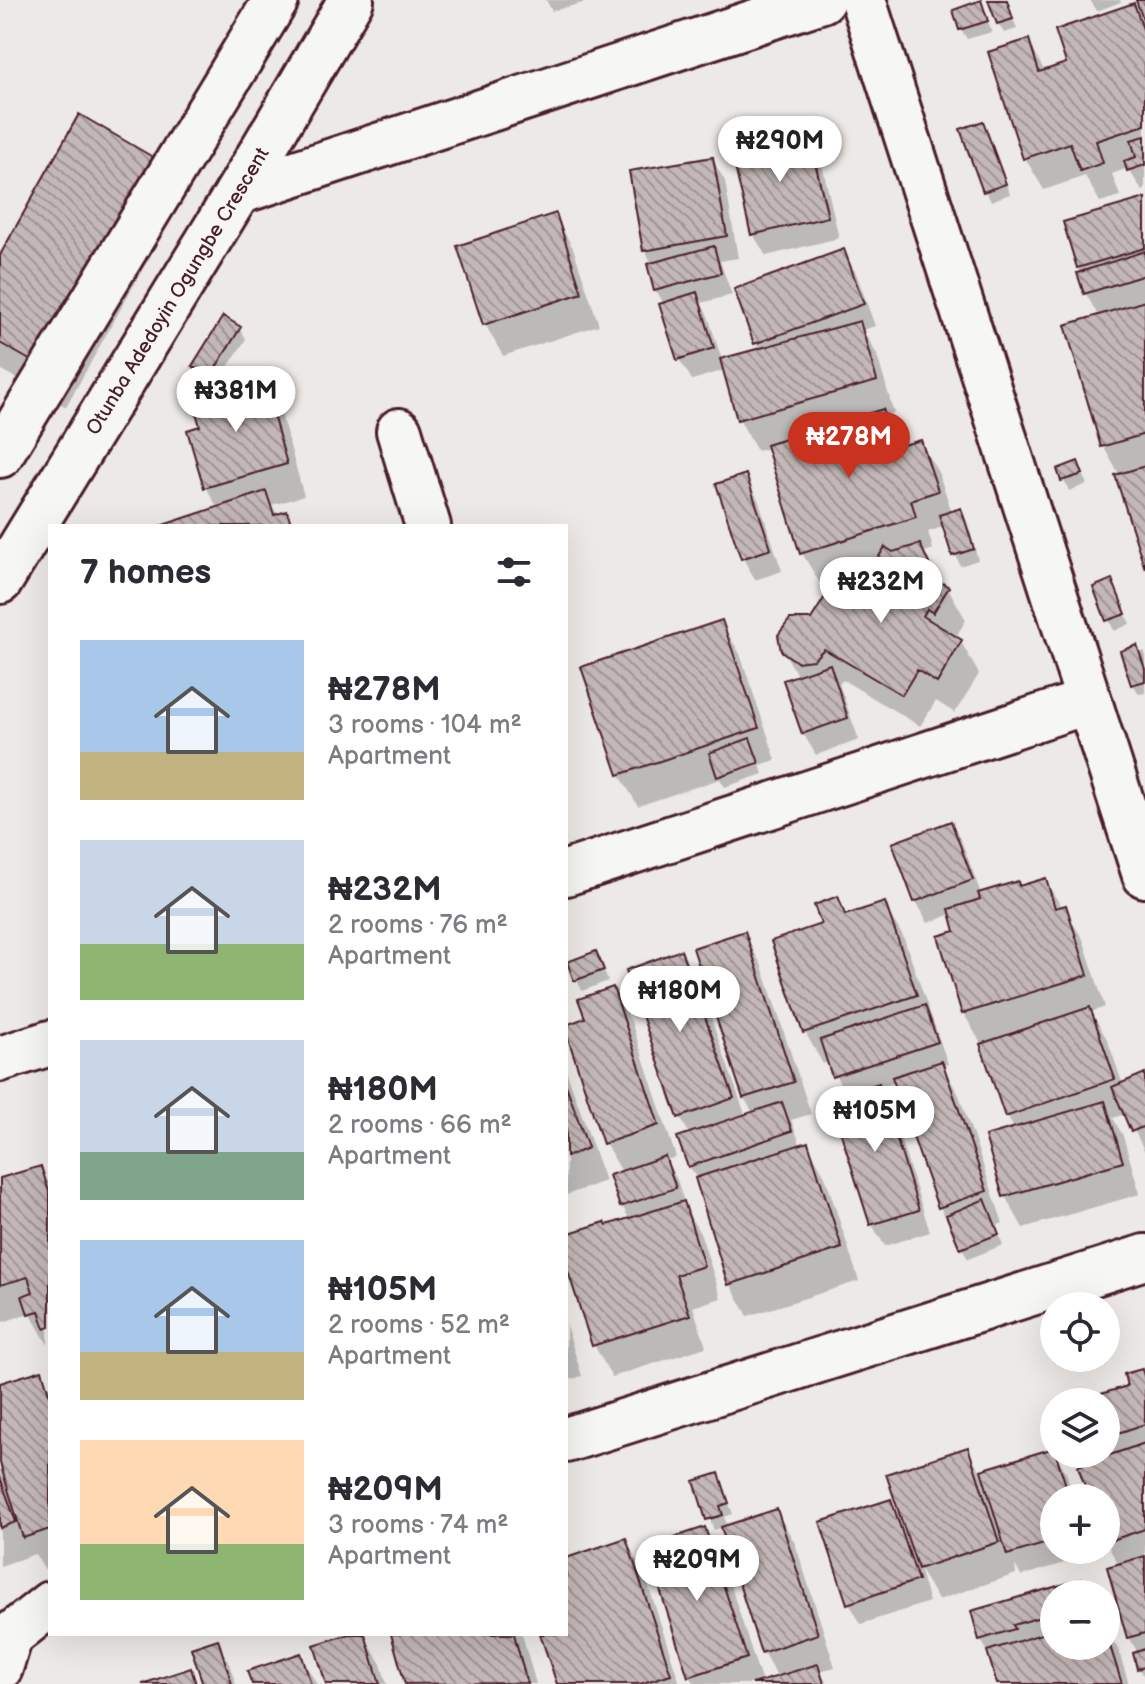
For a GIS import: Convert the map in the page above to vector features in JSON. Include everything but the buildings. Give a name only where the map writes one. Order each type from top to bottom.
[{"type":"street","points":[[0,455],[276,0]]},
{"type":"street","name":"Otunba Adedoyin Ogungbe Crescent","points":[[0,581],[238,192],[351,0]]},
{"type":"street","points":[[238,192],[822,0]]},
{"type":"street","points":[[863,0],[1145,875]]},
{"type":"street","points":[[399,431],[427,524]]},
{"type":"street","points":[[568,872],[1089,701]]},
{"type":"street","points":[[0,1059],[48,1044]]},
{"type":"street","points":[[568,1439],[1145,1257]]},
{"type":"street","points":[[0,1668],[10,1636],[48,1606]]}]
